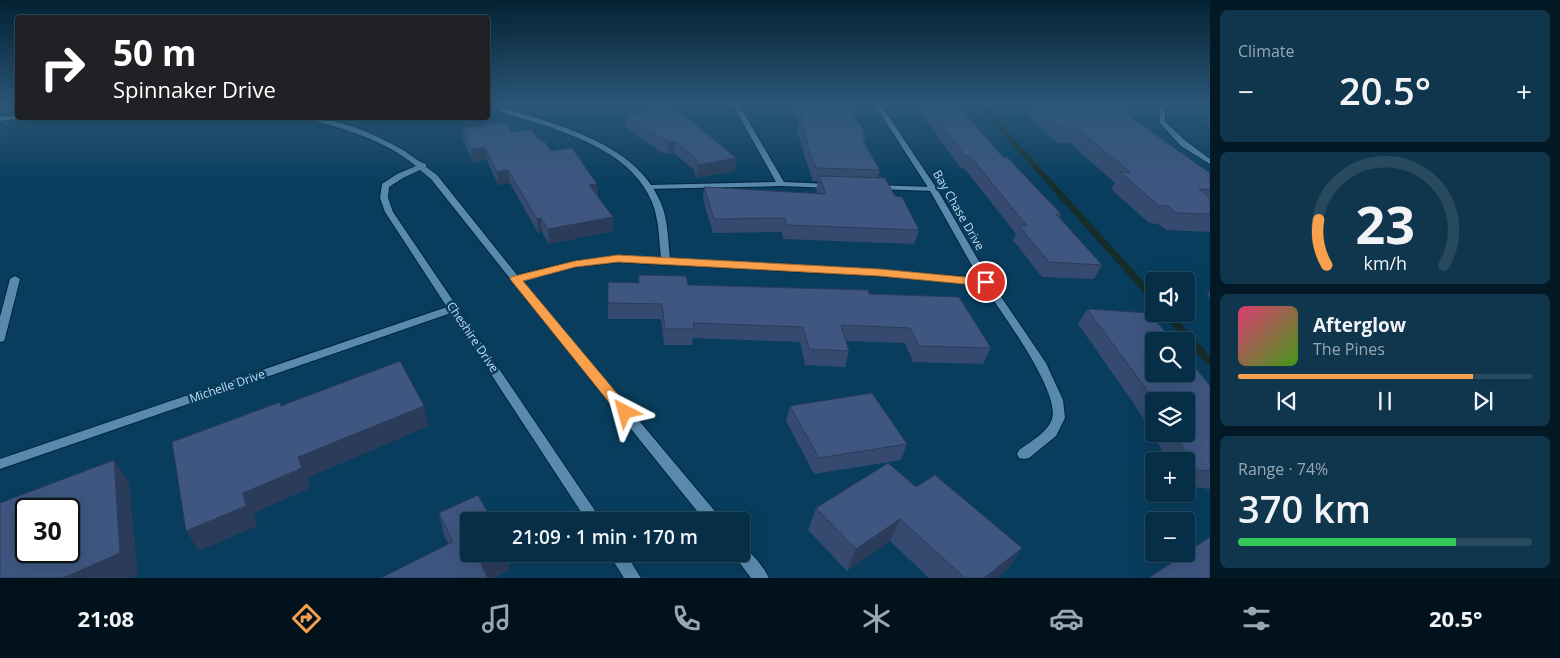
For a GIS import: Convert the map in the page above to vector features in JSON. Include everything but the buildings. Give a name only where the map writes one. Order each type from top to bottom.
[{"type":"street","points":[[359,132],[375,138],[423,166],[434,177],[515,279],[707,512]]},
{"type":"street","points":[[565,132],[590,141],[612,153],[639,174],[649,186],[657,201],[666,262]]},
{"type":"street","points":[[752,132],[782,184]]},
{"type":"street","name":"Bay Chase Drive","points":[[896,132],[933,189],[986,282],[1042,366],[1058,400],[1059,418],[1051,432],[1024,454]]},
{"type":"street","points":[[1172,132],[1184,144],[1210,162]]},
{"type":"street","name":"Cheshire Drive","points":[[423,166],[400,176],[385,186],[384,198],[389,212],[589,512]]},
{"type":"street","points":[[649,186],[782,184],[838,186]]},
{"type":"street","points":[[866,187],[933,189]]},
{"type":"street","points":[[515,279],[575,264],[618,259],[879,273],[986,282]]},
{"type":"street","points":[[0,338],[15,279]]},
{"type":"street","name":"Michelle Drive","points":[[0,464],[454,308]]},
{"type":"street","points":[[622,562],[633,578]]},
{"type":"street","points":[[747,562],[760,578]]},
{"type":"waterway","points":[[1004,132],[1145,289]]},
{"type":"waterway","points":[[1174,322],[1210,362]]},
{"type":"route","points":[[625,412],[515,279],[575,264],[618,259],[879,273],[986,282]]}]
